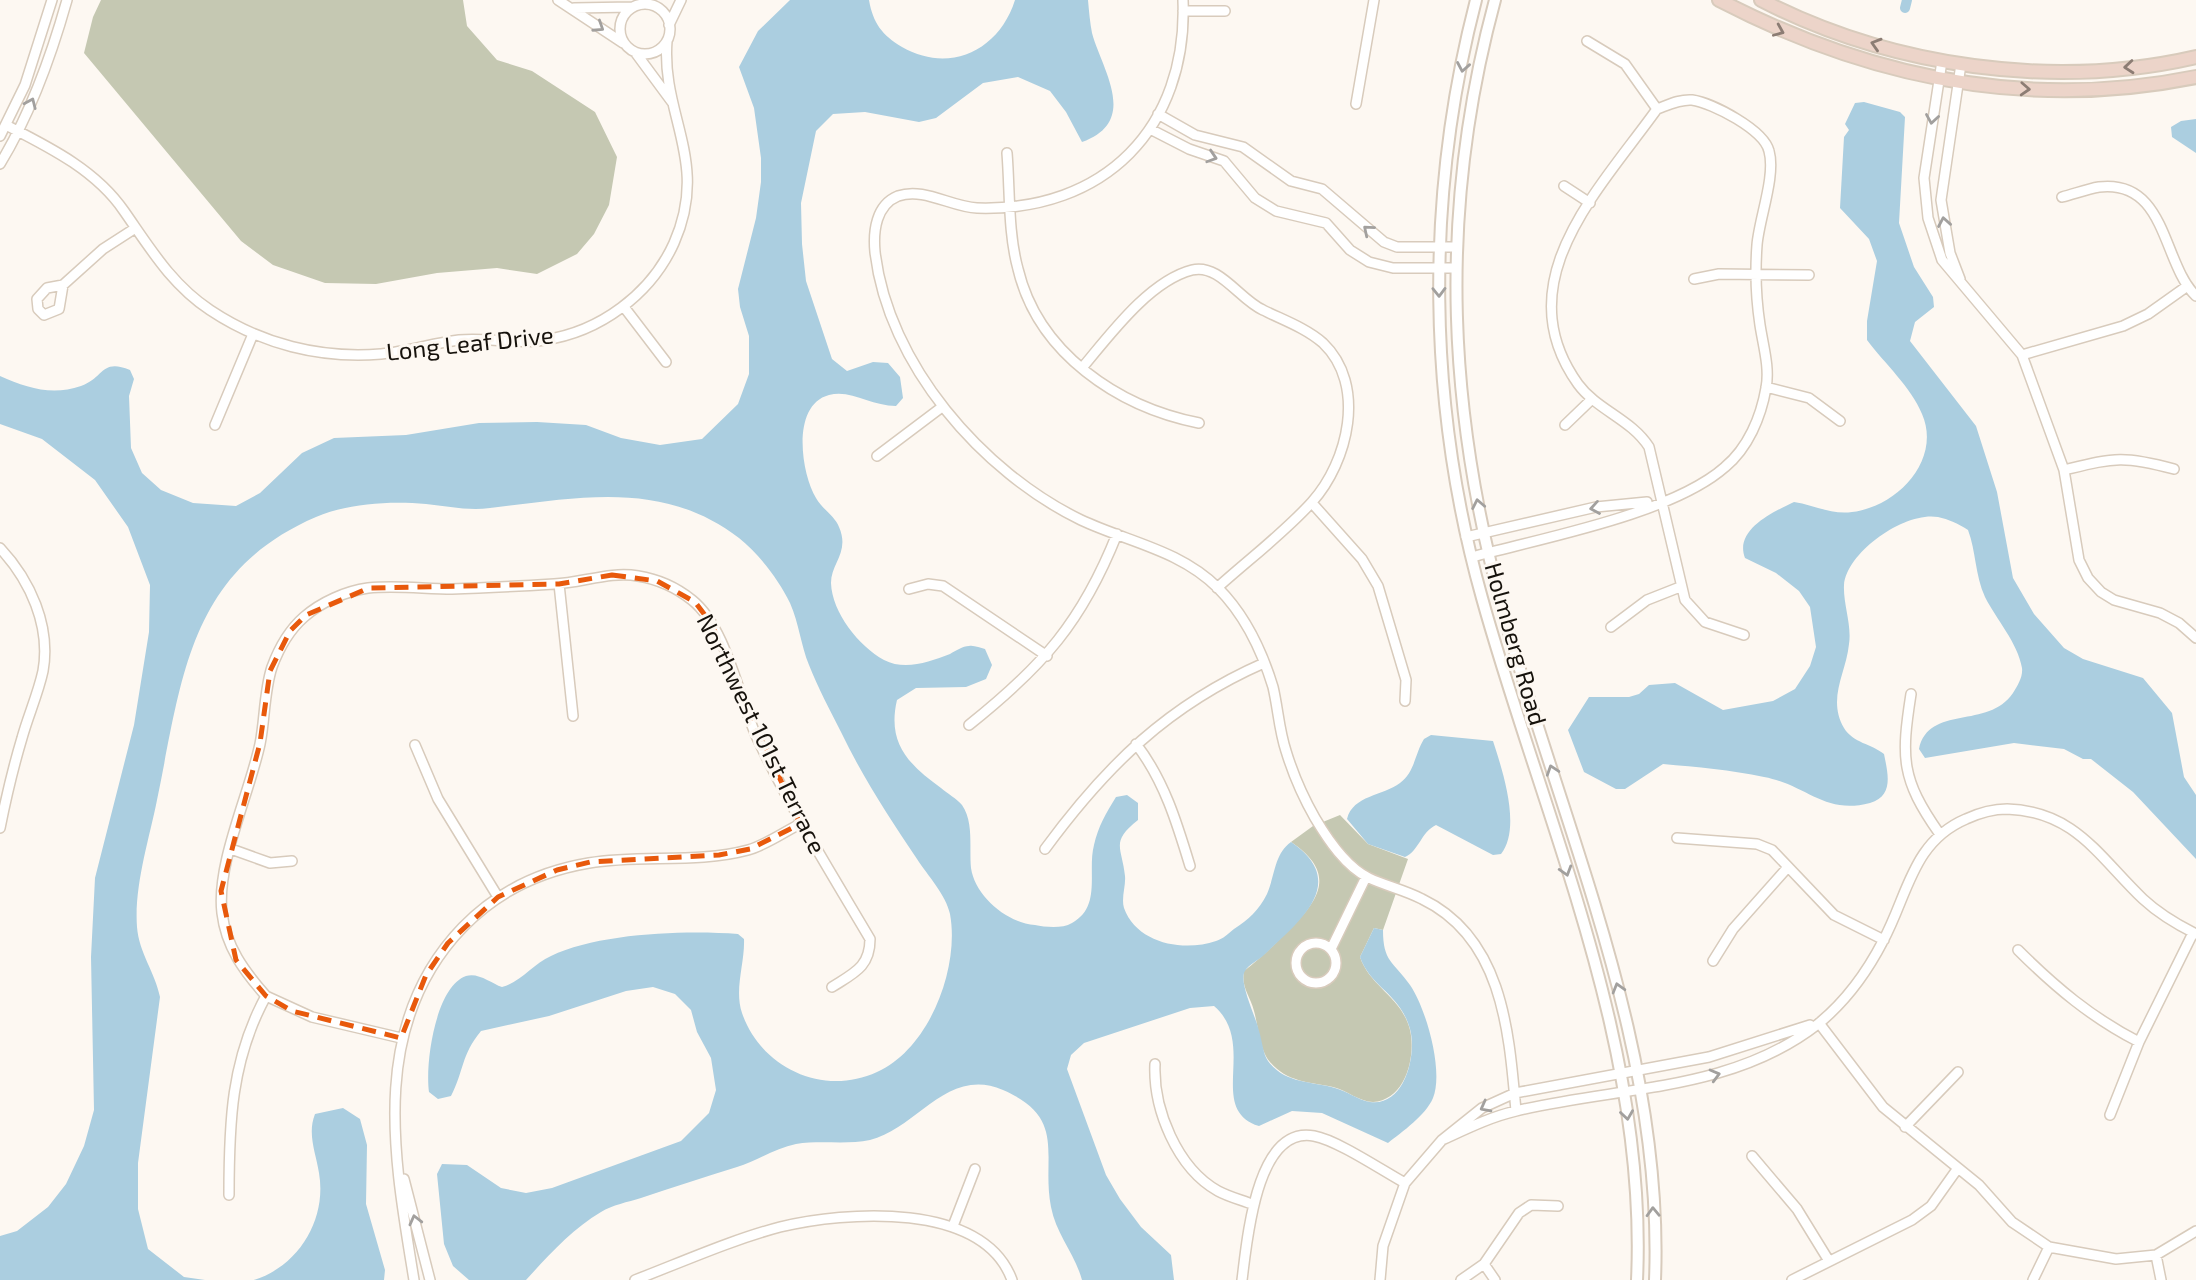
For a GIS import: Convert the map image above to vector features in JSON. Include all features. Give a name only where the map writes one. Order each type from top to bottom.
[{"type":"main road","points":[[1718,0],[1769,26],[1824,49],[1937,80],[2025,90],[2085,90],[2167,83],[2196,77]]},
{"type":"main road","points":[[1761,0],[1835,32],[1961,64],[2024,70],[2083,71],[2168,63],[2196,57]]},
{"type":"street","points":[[0,136],[34,59],[52,0]]},
{"type":"street","points":[[0,164],[19,131],[48,65],[67,0]]},
{"type":"street","points":[[558,0],[574,8],[635,52],[650,54],[667,41],[669,25],[681,0]]},
{"type":"street","points":[[1183,0],[1176,71],[1150,129],[1114,167],[1091,184],[1065,197],[1011,207],[972,208],[921,194],[895,197],[878,215],[874,231],[875,255],[886,298],[921,374],[942,407],[1005,473],[1082,520],[1155,547],[1192,568],[1217,588],[1252,635],[1273,688],[1285,750],[1297,781],[1328,839],[1366,877],[1425,900],[1449,916],[1488,962],[1499,988],[1516,1111]]},
{"type":"street","points":[[1356,104],[1374,0]]},
{"type":"street","name":"Holmberg Road","points":[[1476,0],[1448,143],[1438,248],[1445,405],[1466,537],[1586,936],[1621,1073],[1634,1190],[1637,1280]]},
{"type":"street","name":"Holmberg Road","points":[[1496,0],[1475,93],[1456,247],[1456,345],[1470,466],[1483,532],[1509,631],[1602,933],[1639,1069],[1652,1192],[1654,1280]]},
{"type":"street","points":[[574,8],[633,7],[651,2],[662,11],[669,25]]},
{"type":"street","points":[[625,45],[620,24],[633,7]]},
{"type":"street","points":[[1183,11],[1225,10]]},
{"type":"street","name":"Long Leaf Drive","points":[[6,125],[75,163],[94,178],[125,212],[134,229],[186,291],[208,309],[253,334],[302,350],[381,354],[470,339],[544,341],[588,326],[624,307],[660,267],[683,217],[688,162],[667,69],[667,41]]},
{"type":"street","points":[[1587,41],[1625,64],[1657,109]]},
{"type":"street","name":"Long Leaf Drive","points":[[635,52],[675,106]]},
{"type":"street","points":[[1942,61],[1925,160],[1925,197],[1932,235],[1941,260],[2022,355],[2064,470],[2079,560],[2088,578],[2101,592],[2114,600],[2160,613],[2179,623],[2196,638]]},
{"type":"street","points":[[1961,64],[1941,200],[1950,253],[1963,288]]},
{"type":"street","points":[[1472,557],[1602,522],[1662,501],[1707,481],[1742,450],[1753,430],[1766,387],[1756,274],[1760,215],[1770,169],[1769,151],[1763,138],[1753,129],[1702,103],[1690,100],[1657,109],[1590,203],[1560,255],[1552,280],[1551,314],[1566,364],[1592,399],[1639,432],[1649,447],[1662,501],[1680,587],[1685,600],[1705,622],[1744,635]]},
{"type":"street","points":[[1158,114],[1195,135],[1243,147],[1292,181],[1322,189],[1384,242],[1396,247],[1456,247]]},
{"type":"street","points":[[1150,129],[1189,149],[1224,161],[1255,198],[1276,211],[1326,223],[1350,250],[1369,262],[1393,268],[1456,268]]},
{"type":"street","points":[[1007,153],[1017,267],[1024,290],[1040,322],[1082,368],[1110,390],[1140,406],[1199,423]]},
{"type":"street","points":[[1564,186],[1590,203]]},
{"type":"street","points":[[2062,197],[2099,187],[2116,188],[2149,206],[2159,221],[2186,287],[2196,296]]},
{"type":"street","points":[[63,285],[103,249],[134,229]]},
{"type":"street","points":[[1082,368],[1143,300],[1181,275],[1205,269],[1217,275],[1258,308],[1302,328],[1323,343],[1336,359],[1347,394],[1347,431],[1341,456],[1329,480],[1312,503],[1217,588]]},
{"type":"street","points":[[1694,279],[1719,274],[1809,275]]},
{"type":"street","points":[[2022,355],[2123,326],[2148,314],[2186,287]]},
{"type":"street","points":[[624,307],[666,362]]},
{"type":"street","points":[[215,425],[253,334]]},
{"type":"street","points":[[1766,387],[1809,398],[1840,421]]},
{"type":"street","points":[[1565,425],[1592,399]]},
{"type":"street","points":[[877,456],[942,407]]},
{"type":"street","points":[[2064,470],[2116,457],[2134,458],[2174,469]]},
{"type":"street","points":[[1466,537],[1597,507],[1662,501]]},
{"type":"street","points":[[1312,503],[1362,559],[1378,586],[1406,680],[1405,701]]},
{"type":"street","points":[[969,725],[1020,684],[1047,656],[1083,608],[1101,574],[1117,534]]},
{"type":"street","points":[[0,548],[24,579],[34,600],[45,648],[43,670],[19,747],[0,828]]},
{"type":"street","name":"Northwest 101st Terrace","points":[[231,849],[260,743],[271,671],[290,631],[306,615],[348,592],[369,588],[452,589],[559,584],[612,575],[635,575],[657,581],[695,602],[716,634],[757,737],[800,824],[870,939],[870,955],[862,968],[832,987]]},
{"type":"street","points":[[559,584],[573,716]]},
{"type":"street","points":[[909,589],[928,584],[943,586],[1047,656]]},
{"type":"street","points":[[1611,627],[1647,600],[1680,587]]},
{"type":"street","points":[[1045,849],[1082,799],[1157,724],[1198,697],[1264,663]]},
{"type":"street","points":[[1911,694],[1903,742],[1905,764],[1918,803],[1939,834]]},
{"type":"street","points":[[1136,744],[1152,765],[1176,820],[1190,866]]},
{"type":"street","points":[[415,745],[438,799],[498,897]]},
{"type":"street","points":[[1442,1140],[1516,1111],[1712,1076],[1748,1065],[1778,1051],[1819,1023],[1852,988],[1884,940],[1907,880],[1920,856],[1939,834],[1980,813],[2004,809],[2050,817],[2077,831],[2146,902],[2195,933],[2139,1042],[2110,1115]]},
{"type":"street","points":[[414,1280],[398,1161],[395,1102],[401,1038],[426,975],[448,943],[498,897],[557,870],[590,862],[719,855],[750,849],[800,824]]},
{"type":"street","points":[[1677,838],[1757,844],[1772,850],[1834,915],[1884,940]]},
{"type":"street","points":[[292,860],[270,863],[231,849],[221,891],[227,939],[236,960],[266,996],[312,1017],[401,1038]]},
{"type":"street","points":[[1713,961],[1733,929],[1788,867]]},
{"type":"street","points":[[1331,950],[1315,943],[1302,948],[1296,964],[1301,978],[1315,984],[1330,978],[1335,967],[1331,950],[1366,877]]},
{"type":"street","points":[[2018,950],[2056,988],[2093,1016],[2139,1042]]},
{"type":"street","points":[[229,1195],[232,1090],[251,1024],[266,996]]},
{"type":"street","points":[[1380,1280],[1383,1246],[1405,1182],[1442,1140],[1482,1108],[1514,1093],[1742,1048],[1819,1023]]},
{"type":"street","points":[[1819,1023],[1866,1088],[1905,1127],[1979,1185],[2012,1222],[2049,1247],[2116,1259],[2156,1255],[2196,1231]]},
{"type":"street","points":[[1155,1064],[1154,1087],[1158,1102],[1176,1145],[1187,1162],[1218,1191],[1254,1205]]},
{"type":"street","points":[[1905,1127],[1958,1072]]},
{"type":"street","points":[[1242,1280],[1254,1205],[1270,1157],[1278,1146],[1290,1138],[1317,1136],[1405,1182]]},
{"type":"street","points":[[1752,1156],[1797,1209],[1829,1261]]},
{"type":"street","points":[[398,1161],[430,1280]]},
{"type":"street","points":[[1792,1280],[1912,1220],[1931,1206],[1958,1168]]},
{"type":"street","points":[[953,1226],[975,1169]]},
{"type":"street","points":[[1461,1280],[1484,1264],[1519,1213],[1531,1205],[1558,1206]]},
{"type":"street","points":[[635,1280],[780,1227],[874,1217],[928,1220],[953,1226],[993,1253],[1012,1280]]},
{"type":"street","points":[[2034,1280],[2049,1247]]},
{"type":"street","points":[[2156,1255],[2161,1280]]},
{"type":"street","points":[[1484,1264],[1495,1280]]},
{"type":"highlighted area","points":[[612,575],[657,581],[695,602],[711,623],[800,824],[750,849],[719,855],[590,862],[557,870],[498,897],[448,943],[426,975],[401,1038],[292,1011],[266,996],[236,960],[221,891],[260,743],[270,671],[290,631],[306,615],[369,588],[559,584]]},
{"type":"green space","points":[[101,0],[463,0],[467,26],[497,60],[532,71],[595,112],[617,157],[609,205],[594,234],[577,254],[537,274],[497,268],[437,273],[376,284],[325,283],[273,265],[241,241],[84,53],[93,17]]},
{"type":"green space","points":[[1340,815],[1368,844],[1408,859],[1383,930],[1374,928],[1360,957],[1371,976],[1400,1009],[1410,1030],[1411,1040],[1410,1064],[1401,1085],[1394,1094],[1373,1102],[1333,1087],[1299,1080],[1277,1069],[1264,1051],[1244,982],[1244,971],[1300,919],[1309,908],[1319,886],[1319,875],[1314,864],[1291,842],[1313,826]]},
{"type":"water","points":[[790,0],[869,0],[876,22],[889,38],[920,55],[937,58],[970,53],[985,44],[997,33],[1015,0],[1088,0],[1092,33],[1109,78],[1113,108],[1109,121],[1099,133],[1082,142],[1066,112],[1050,91],[1018,77],[983,83],[936,118],[919,122],[865,112],[833,114],[816,131],[801,203],[806,281],[832,359],[847,371],[873,362],[888,363],[900,377],[903,398],[896,406],[845,394],[829,395],[817,401],[804,425],[806,473],[819,502],[837,523],[842,536],[841,550],[831,583],[836,606],[848,628],[865,646],[884,660],[909,665],[971,646],[985,649],[992,665],[986,679],[966,687],[916,688],[897,700],[895,715],[898,740],[910,761],[962,805],[966,812],[970,827],[971,868],[979,888],[994,906],[1024,923],[1048,927],[1072,923],[1087,908],[1090,898],[1092,855],[1100,826],[1116,797],[1127,795],[1138,803],[1138,820],[1124,834],[1120,845],[1125,876],[1124,908],[1130,920],[1150,937],[1190,946],[1216,941],[1257,910],[1267,894],[1281,853],[1291,842],[1308,857],[1317,872],[1318,886],[1313,901],[1292,928],[1249,966],[1243,976],[1266,1058],[1290,1078],[1335,1088],[1370,1102],[1382,1101],[1400,1088],[1410,1064],[1410,1029],[1400,1007],[1371,976],[1360,957],[1374,928],[1383,930],[1387,955],[1416,995],[1432,1040],[1436,1086],[1430,1104],[1413,1123],[1388,1143],[1322,1113],[1292,1111],[1259,1126],[1244,1118],[1236,1105],[1233,1091],[1232,1038],[1226,1021],[1214,1006],[1190,1008],[1084,1043],[1071,1055],[1067,1069],[1106,1175],[1141,1227],[1171,1255],[1174,1280],[1082,1280],[1053,1217],[1049,1188],[1048,1140],[1044,1126],[1037,1113],[1023,1101],[1003,1090],[983,1085],[965,1086],[949,1092],[887,1134],[870,1140],[796,1144],[737,1167],[610,1207],[571,1234],[526,1280],[469,1280],[453,1266],[444,1244],[437,1174],[442,1164],[467,1165],[501,1188],[526,1193],[552,1188],[681,1141],[709,1113],[716,1090],[711,1058],[697,1032],[691,1010],[675,994],[653,987],[626,991],[549,1016],[481,1031],[466,1056],[451,1096],[438,1099],[429,1092],[431,1046],[440,1010],[455,983],[466,976],[475,975],[502,987],[509,985],[551,956],[593,942],[668,933],[738,934],[744,939],[739,985],[742,1013],[751,1032],[764,1049],[796,1072],[816,1079],[856,1079],[877,1072],[895,1061],[912,1045],[926,1026],[945,982],[952,935],[950,914],[941,893],[887,813],[849,748],[806,658],[793,611],[785,594],[761,560],[739,538],[710,519],[680,507],[619,497],[555,500],[474,509],[413,503],[370,504],[316,517],[273,540],[241,568],[216,599],[198,634],[174,713],[138,895],[138,936],[160,997],[138,1163],[138,1209],[148,1249],[184,1277],[205,1280],[0,1280],[0,1236],[17,1231],[48,1207],[66,1184],[84,1146],[94,1110],[91,957],[95,878],[134,725],[149,632],[150,585],[128,527],[95,480],[42,439],[0,424],[0,376],[30,387],[60,390],[89,383],[103,370],[113,366],[130,370],[134,379],[129,396],[131,448],[142,473],[161,490],[193,503],[236,506],[260,493],[302,453],[334,438],[406,435],[479,423],[537,422],[586,425],[621,438],[660,445],[702,439],[738,404],[749,374],[749,336],[740,307],[738,289],[756,218],[761,158],[754,108],[739,67],[758,31]]},
{"type":"water","points":[[1864,102],[1900,112],[1905,117],[1899,223],[1914,267],[1933,297],[1934,307],[1915,322],[1910,341],[1976,426],[1997,492],[2013,578],[2034,614],[2064,648],[2083,659],[2143,678],[2172,713],[2184,777],[2196,795],[2196,859],[2133,792],[2091,759],[2083,759],[2064,749],[2014,743],[1925,758],[1919,749],[1925,735],[1934,726],[1989,711],[2002,704],[2015,690],[2022,671],[2016,649],[1985,597],[1968,530],[1938,517],[1910,520],[1880,536],[1855,559],[1844,585],[1850,637],[1837,706],[1839,717],[1848,733],[1884,754],[1888,783],[1878,800],[1854,806],[1840,805],[1764,777],[1688,766],[1663,764],[1625,789],[1616,789],[1584,772],[1568,730],[1589,697],[1629,697],[1639,694],[1649,685],[1675,683],[1723,710],[1773,701],[1795,689],[1810,666],[1816,647],[1810,607],[1799,591],[1776,573],[1745,558],[1745,539],[1758,523],[1794,502],[1837,512],[1869,508],[1899,491],[1921,464],[1927,431],[1922,414],[1905,385],[1867,340],[1867,321],[1877,261],[1869,239],[1840,208],[1844,137],[1849,130],[1845,124],[1855,103]]},
{"type":"water","points":[[2196,119],[2196,153],[2172,137],[2171,127],[2181,121]]},
{"type":"water","points":[[1431,735],[1493,741],[1505,782],[1510,814],[1507,843],[1501,854],[1493,855],[1436,825],[1405,857],[1368,844],[1347,819],[1350,811],[1362,800],[1405,779],[1424,739]]},
{"type":"water","points":[[343,1108],[360,1119],[367,1145],[366,1204],[385,1270],[384,1280],[254,1280],[284,1264],[296,1252],[314,1223],[320,1190],[312,1136],[313,1121],[315,1114]]},
{"type":"waterway","points":[[1905,8],[1907,0]]}]
